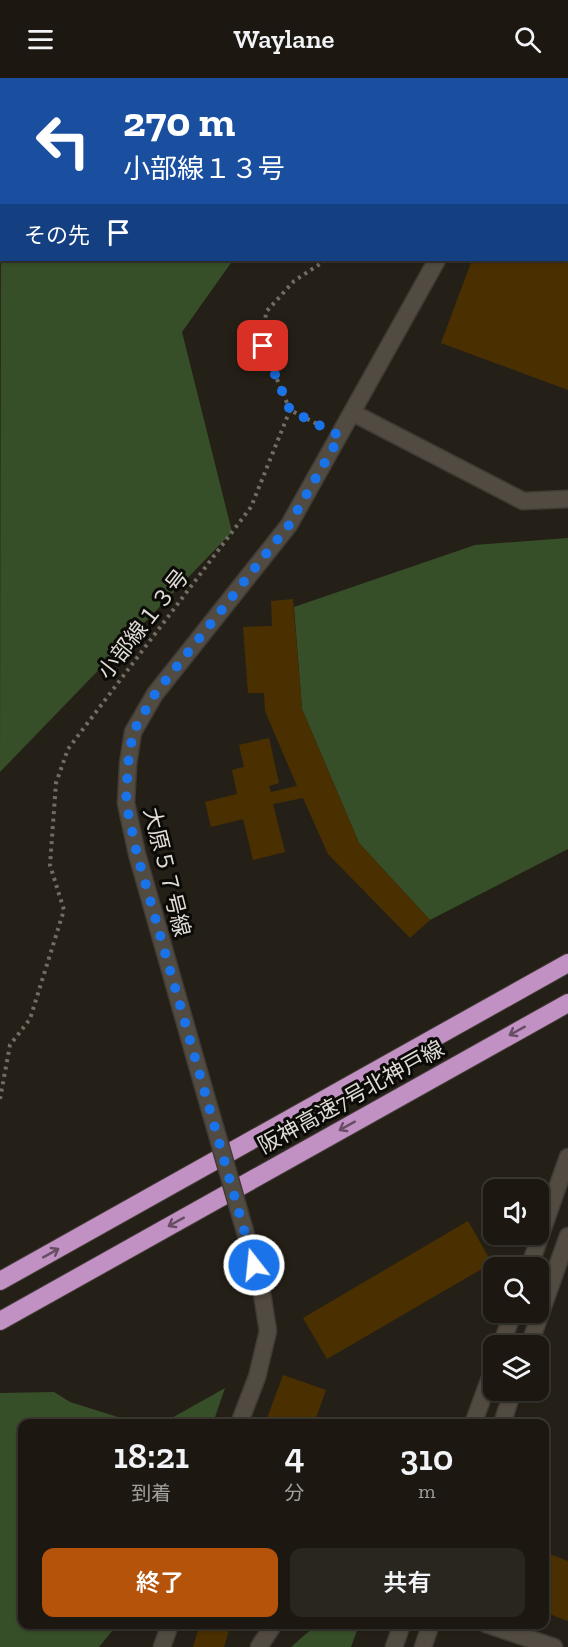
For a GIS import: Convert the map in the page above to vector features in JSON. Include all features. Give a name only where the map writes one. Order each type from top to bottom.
[{"type":"highway","name":"阪神高速7号北神戸線","points":[[0,1281],[568,963]]},
{"type":"highway","name":"阪神高速7号北神戸線","points":[[0,1321],[568,1003]]},
{"type":"street","name":"大原５７号線","points":[[241,1419],[257,1377],[268,1331],[261,1287],[137,854],[126,803],[128,764],[133,732],[155,694],[289,525],[436,261]]},
{"type":"street","points":[[353,413],[523,501],[568,499]]},
{"type":"street","points":[[533,1257],[568,1157]]},
{"type":"street","points":[[533,1335],[568,1236]]},
{"type":"street","points":[[475,1419],[483,1397]]},
{"type":"street","points":[[504,1419],[509,1401]]},
{"type":"street","points":[[162,1647],[168,1629]]},
{"type":"street","points":[[259,1647],[271,1629]]},
{"type":"street","points":[[394,1647],[400,1629]]},
{"type":"street","points":[[423,1647],[428,1629]]},
{"type":"street","points":[[501,1629],[554,1647]]},
{"type":"path","points":[[324,261],[294,281],[266,312],[263,346],[290,410],[340,436]]},
{"type":"path","name":"小部線１３号","points":[[0,1099],[10,1044],[30,1019],[64,910],[50,865],[56,783],[68,749],[252,507],[290,410]]},
{"type":"green space","points":[[1,261],[232,261],[182,332],[232,532],[0,772]]},
{"type":"green space","points":[[568,538],[568,849],[430,920],[359,843],[302,709],[294,607],[475,545]]},
{"type":"green space","points":[[225,1388],[214,1419],[170,1419]]},
{"type":"green space","points":[[54,1392],[70,1402],[124,1419],[18,1419],[18,1629],[114,1629],[99,1647],[0,1647],[0,1393]]},
{"type":"green space","points":[[311,1629],[358,1629],[351,1647],[291,1647]]},
{"type":"building","points":[[472,261],[568,261],[568,390],[441,343]]},
{"type":"building","points":[[293,599],[302,709],[359,843],[430,920],[410,938],[328,854],[303,798],[273,804],[285,852],[253,860],[243,819],[211,827],[205,802],[237,794],[232,770],[244,767],[239,745],[269,738],[279,783],[269,786],[271,792],[297,786],[265,711],[264,693],[248,693],[243,627],[272,626],[271,601]]},
{"type":"building","points":[[468,1221],[489,1257],[483,1257],[483,1268],[327,1359],[303,1318]]},
{"type":"building","points":[[283,1375],[326,1390],[316,1419],[267,1419]]},
{"type":"building","points":[[549,1554],[568,1561],[568,1621],[549,1614]]},
{"type":"building","points":[[198,1629],[229,1629],[224,1647],[193,1647]]},
{"type":"route","points":[[254,1265],[137,854],[126,803],[128,764],[133,732],[155,694],[289,525],[340,436],[290,410],[263,346]]}]
